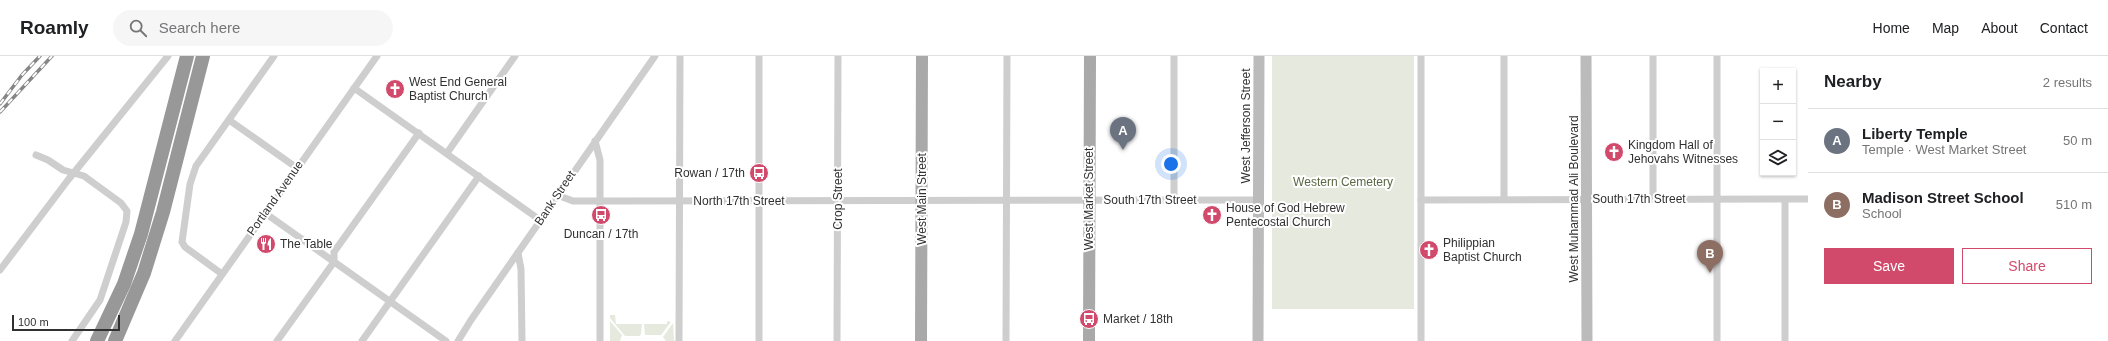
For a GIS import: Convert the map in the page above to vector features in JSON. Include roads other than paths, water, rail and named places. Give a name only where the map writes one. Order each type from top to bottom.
[{"type":"highway","points":[[97,341],[124,284],[141,234],[187,56]]},
{"type":"highway","points":[[115,341],[133,302],[151,250],[203,56]]},
{"type":"main road","name":"West Main Street","points":[[921,341],[922,56]]},
{"type":"main road","name":"West Market Street","points":[[1089,341],[1090,56]]},
{"type":"street","points":[[0,270],[74,173],[168,56]]},
{"type":"street","points":[[222,274],[183,244],[182,237],[190,184],[196,166],[274,56]]},
{"type":"street","name":"Portland Avenue","points":[[174,341],[376,56]]},
{"type":"street","points":[[447,153],[515,56]]},
{"type":"street","name":"Bank Street","points":[[458,341],[557,195],[655,56]]},
{"type":"street","points":[[679,341],[680,56]]},
{"type":"street","points":[[758,341],[759,56]]},
{"type":"street","name":"Crop Street","points":[[837,341],[838,56]]},
{"type":"street","points":[[1006,56],[1006,341]]},
{"type":"street","points":[[1174,56],[1174,200]]},
{"type":"street","name":"West Jefferson Street","points":[[1258,341],[1259,56]]},
{"type":"street","points":[[1421,341],[1422,56]]},
{"type":"street","points":[[1504,56],[1504,199]]},
{"type":"street","name":"West Muhammad Ali Boulevard","points":[[1586,56],[1587,341]]},
{"type":"street","points":[[1653,56],[1653,199]]},
{"type":"street","points":[[1717,56],[1717,341]]},
{"type":"street","points":[[354,88],[540,220]]},
{"type":"street","points":[[228,120],[297,168]]},
{"type":"street","points":[[278,341],[334,262],[334,252],[419,133]]},
{"type":"street","points":[[595,141],[600,160],[600,341]]},
{"type":"street","points":[[36,155],[48,160],[63,170],[74,173],[90,181],[121,203],[127,211],[126,222],[100,300],[72,341]]},
{"type":"street","points":[[362,341],[479,176]]},
{"type":"street","name":"North 17th Street","points":[[557,195],[572,201],[922,201]]},
{"type":"street","name":"South 17th Street","points":[[1421,200],[1808,199]]},
{"type":"street","name":"South 17th Street","points":[[922,201],[1259,200]]},
{"type":"street","points":[[1785,200],[1785,341]]},
{"type":"street","points":[[265,213],[446,341]]},
{"type":"street","points":[[518,253],[521,269],[522,341]]},
{"type":"railway","points":[[0,104],[22,75],[40,56]]},
{"type":"railway","points":[[0,112],[52,56]]},
{"type":"place","name":"West End General Baptist Church","points":[[395,89]]},
{"type":"place","name":"Liberty Temple","points":[[1123,150]]},
{"type":"place","name":"Kingdom Hall of Jehovahs Witnesses","points":[[1614,152]]},
{"type":"place","name":"Rowan / 17th","points":[[759,173]]},
{"type":"place","name":"Duncan / 17th","points":[[601,215]]},
{"type":"place","name":"House of God Hebrew Pentecostal Church","points":[[1212,215]]},
{"type":"place","name":"The Table","points":[[266,244]]},
{"type":"place","name":"Philippian Baptist Church","points":[[1429,250]]},
{"type":"place","name":"Madison Street School","points":[[1710,273]]},
{"type":"place","name":"Market / 18th","points":[[1089,319]]},
{"type":"park label","name":"Western Cemetery","points":[[1343,182]]}]
